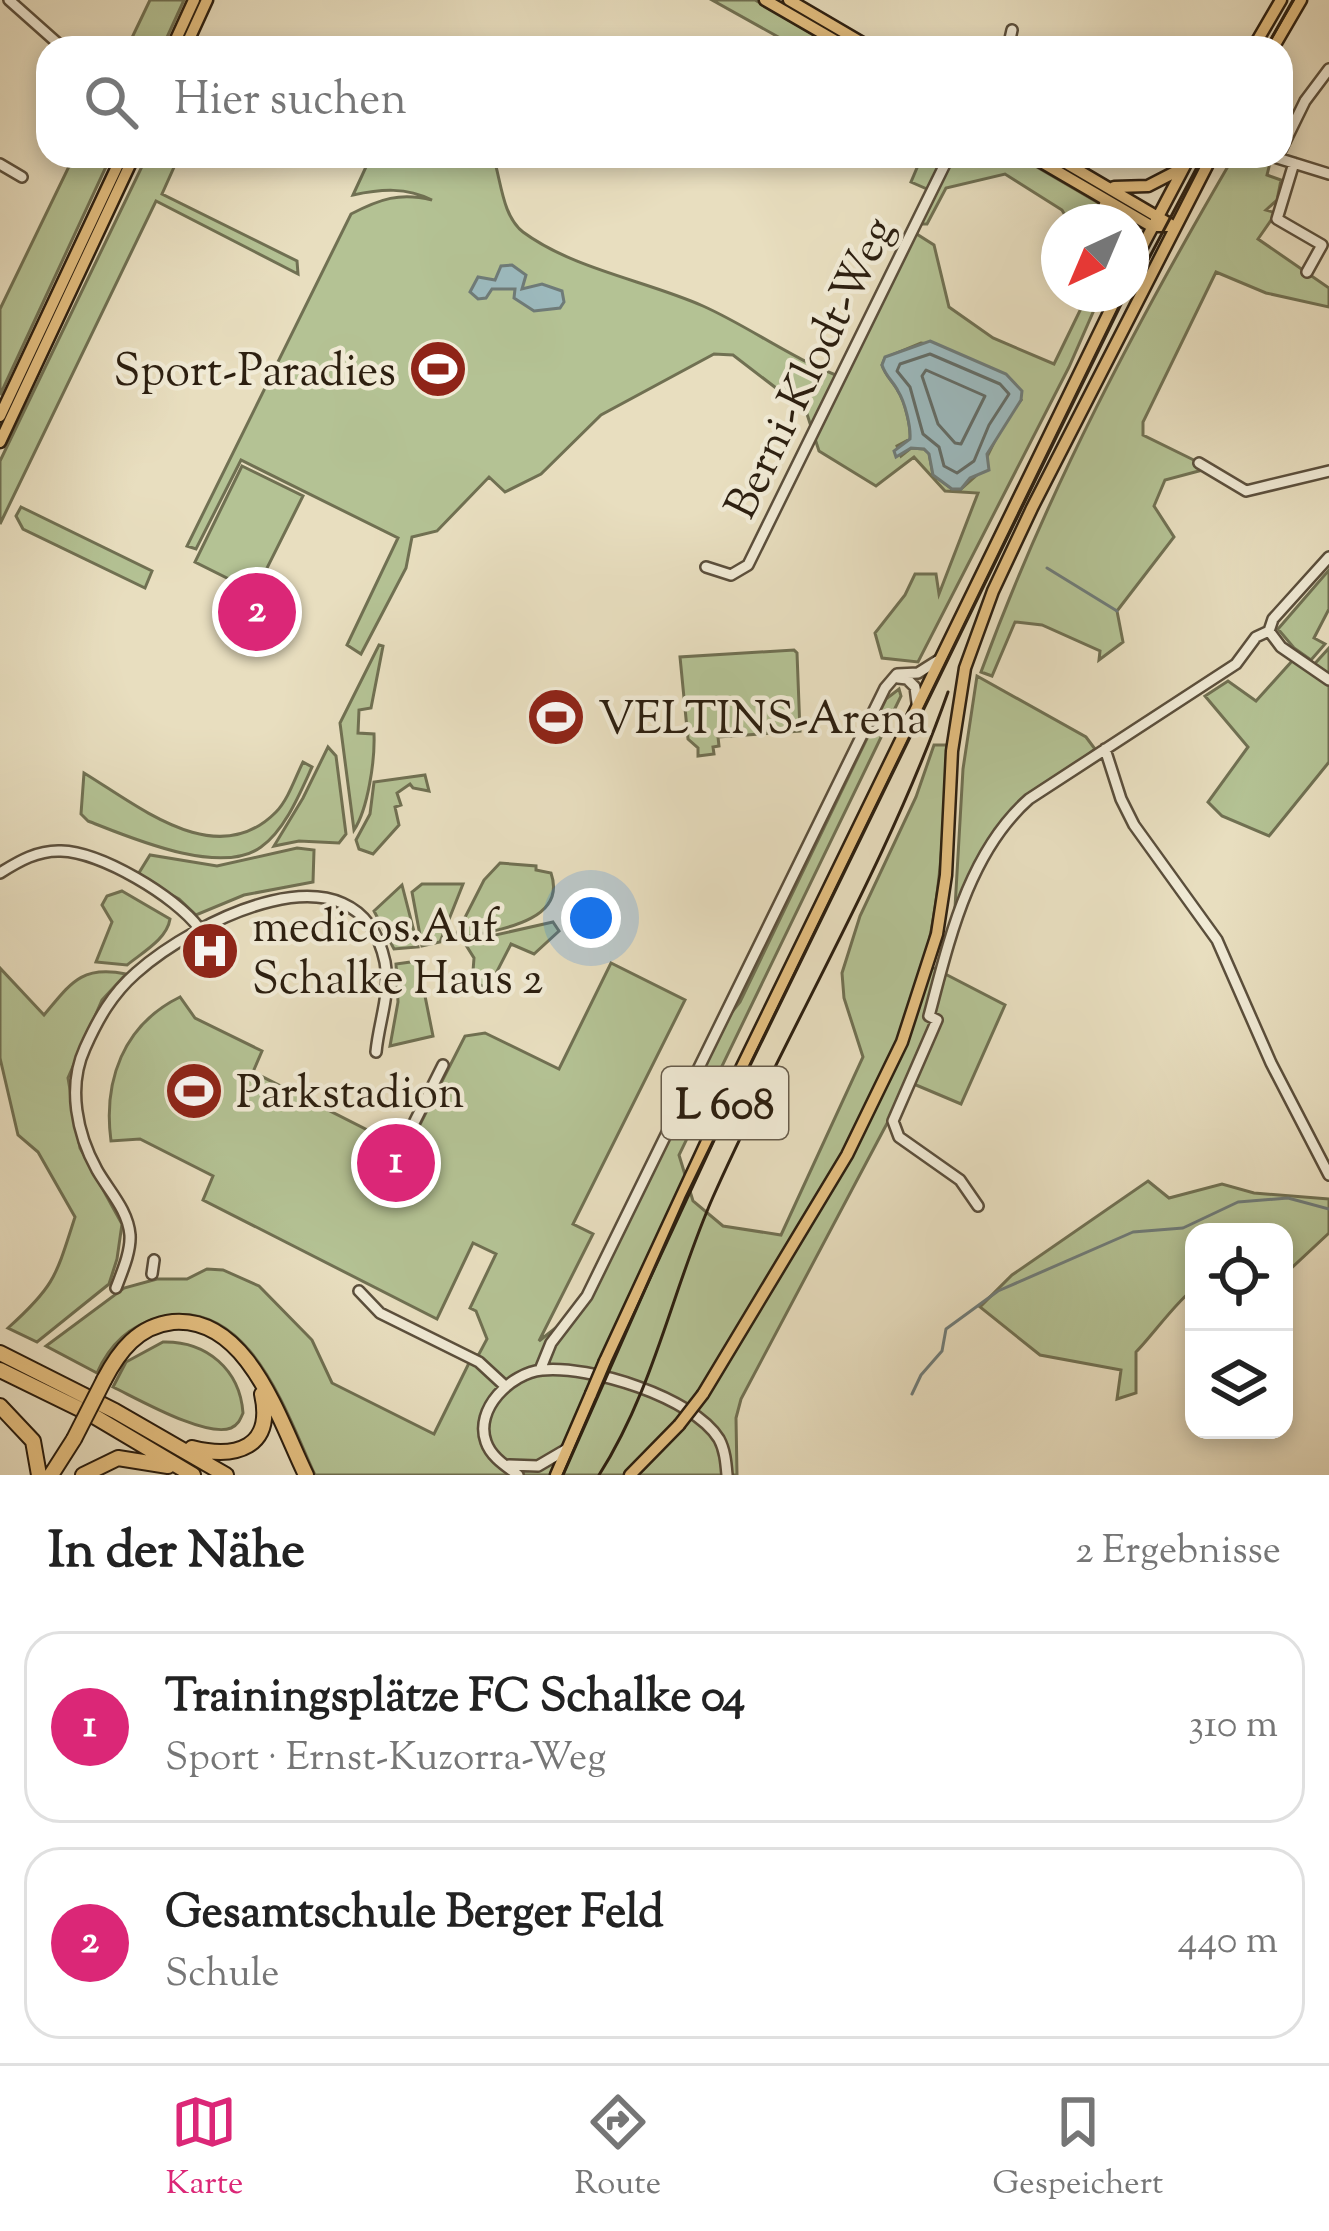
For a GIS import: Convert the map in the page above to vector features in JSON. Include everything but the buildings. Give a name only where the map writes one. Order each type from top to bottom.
[{"type":"highway","points":[[55,1475],[120,1352],[140,1334],[162,1324],[188,1322],[216,1329],[247,1360],[306,1475]]},
{"type":"highway","points":[[0,1353],[226,1475]]},
{"type":"highway","points":[[0,1370],[104,1421],[189,1473]]},
{"type":"highway","points":[[174,1443],[224,1454],[250,1444],[265,1414],[259,1383]]},
{"type":"highway","points":[[0,1406],[33,1441],[39,1475]]},
{"type":"highway","points":[[83,1475],[118,1458],[189,1473]]},
{"type":"main road","points":[[178,36],[194,0]]},
{"type":"main road","points":[[190,36],[207,0]]},
{"type":"main road","points":[[765,0],[827,36]]},
{"type":"main road","points":[[789,0],[850,36]]},
{"type":"main road","points":[[1260,36],[1281,0]]},
{"type":"main road","points":[[1280,36],[1301,0]]},
{"type":"main road","points":[[0,416],[116,168]]},
{"type":"main road","points":[[0,442],[128,168]]},
{"type":"main road","points":[[1055,168],[1173,226]]},
{"type":"main road","points":[[1070,168],[1102,191],[1108,204]]},
{"type":"main road","points":[[1102,191],[1148,186],[1176,168]]},
{"type":"main road","points":[[1149,230],[1183,168]]},
{"type":"main road","name":"L 608","points":[[634,1475],[703,1394],[848,1155],[902,1042],[924,984],[940,916],[952,751],[965,668],[993,591],[1205,168]]},
{"type":"main road","name":"L 608","points":[[556,1475],[734,1083],[1109,312]]},
{"type":"street","points":[[9,0],[50,36]]},
{"type":"street","points":[[1011,36],[1012,30]]},
{"type":"street","points":[[1293,124],[1329,69]]},
{"type":"street","points":[[0,164],[22,177]]},
{"type":"street","points":[[1293,167],[1329,174]]},
{"type":"street","name":"Berni-Klodt-Weg","points":[[706,567],[731,575],[748,565],[943,168]]},
{"type":"street","points":[[1293,168],[1277,219],[1322,245],[1307,272]]},
{"type":"street","points":[[1199,463],[1246,491],[1329,471]]},
{"type":"street","points":[[1269,632],[1273,619],[1329,557]]},
{"type":"street","points":[[1269,632],[1281,647],[1329,680]]},
{"type":"street","points":[[978,1206],[960,1180],[894,1131],[893,1121],[937,1020],[929,1016],[953,925],[1003,827],[1029,799],[1236,664],[1256,637],[1269,632]]},
{"type":"street","points":[[893,678],[923,671],[941,658]]},
{"type":"street","points":[[893,678],[907,679],[915,687],[917,709]]},
{"type":"street","points":[[540,1370],[551,1343],[587,1296],[893,678]]},
{"type":"street","points":[[1106,749],[1134,825],[1216,940],[1271,1063],[1329,1175]]},
{"type":"street","points":[[0,873],[40,853],[82,853],[176,902],[199,928]]},
{"type":"street","points":[[116,1288],[130,1235],[80,1129],[75,1084],[78,1064],[107,1003],[156,956],[199,928],[249,907],[323,898],[352,910],[371,930],[384,958],[387,998],[376,1052]]},
{"type":"street","points":[[404,1143],[442,1065]]},
{"type":"street","points":[[152,1274],[154,1260]]},
{"type":"street","points":[[359,1292],[380,1313],[479,1362],[505,1387]]},
{"type":"street","points":[[518,1475],[493,1455],[484,1434],[488,1411],[505,1387],[540,1370],[578,1373],[641,1389],[692,1412],[718,1437],[727,1475]]},
{"type":"street","points":[[503,1464],[538,1466],[567,1450]]},
{"type":"green space","points":[[150,0],[184,0],[168,36],[133,36]]},
{"type":"green space","points":[[712,0],[755,0],[816,36],[776,36]]},
{"type":"green space","points":[[68,168],[105,168],[0,395],[0,309]]},
{"type":"green space","points":[[141,168],[174,168],[162,194],[297,261],[298,274],[156,201],[0,524],[0,461]]},
{"type":"green space","points":[[365,168],[496,168],[511,217],[543,245],[703,306],[844,378],[915,233],[934,245],[949,307],[993,338],[1054,364],[1079,312],[1093,312],[918,662],[882,658],[875,633],[915,574],[936,574],[939,594],[978,493],[945,491],[914,457],[876,486],[819,451],[806,411],[733,355],[714,354],[601,415],[541,474],[505,492],[489,477],[437,531],[412,537],[406,568],[361,654],[347,645],[398,538],[241,460],[196,549],[187,546],[351,214],[390,198],[432,200],[393,190],[353,195]],"holes":[[[921,343],[949,350],[1021,400],[1005,420],[979,473],[961,489],[952,489],[933,475],[924,449],[911,448],[901,456],[897,446],[910,439],[908,421],[901,396],[882,365],[885,358]]]},
{"type":"green space","points":[[917,168],[1039,168],[1100,204],[1052,204],[1005,174],[946,188],[927,224],[921,224],[936,193],[911,182]]},
{"type":"green space","points":[[1227,168],[1269,168],[1267,175],[1281,180],[1277,200],[1266,210],[1276,213],[1258,239],[1329,288],[1329,307],[1266,293],[1216,272],[1143,422],[1143,435],[1210,468],[1165,480],[1154,506],[1174,537],[1117,611],[1123,642],[1099,660],[1100,651],[1042,625],[1015,622],[992,676],[981,672],[1064,473]]},
{"type":"green space","points":[[242,466],[303,496],[255,592],[195,562]]},
{"type":"green space","points":[[21,507],[152,571],[145,588],[23,529],[16,516]]},
{"type":"green space","points":[[1329,570],[1329,609],[1314,638],[1325,644],[1311,660],[1278,629]]},
{"type":"green space","points":[[379,645],[383,646],[371,708],[359,710],[358,733],[374,734],[374,745],[367,797],[354,830],[340,723]]},
{"type":"green space","points":[[1329,648],[1329,762],[1269,836],[1222,816],[1208,802],[1248,747],[1205,696],[1228,681],[1256,701],[1293,660],[1309,670]]},
{"type":"green space","points":[[794,650],[800,731],[718,737],[714,754],[698,756],[698,748],[688,739],[680,657]]},
{"type":"green space","points":[[977,676],[1086,737],[1095,749],[1001,827],[955,908],[963,769]]},
{"type":"green space","points":[[899,689],[901,696],[679,1155],[693,1201],[723,1226],[781,1235],[863,1057],[844,998],[842,973],[860,916],[916,797],[934,745],[947,745],[945,800],[938,883],[924,963],[1005,1005],[961,1104],[909,1082],[741,1399],[736,1418],[737,1475],[315,1475],[259,1364],[240,1340],[216,1323],[189,1315],[158,1318],[138,1326],[121,1338],[97,1373],[46,1346],[124,1288],[157,1279],[187,1279],[207,1269],[223,1270],[259,1286],[312,1340],[332,1383],[434,1434],[470,1361],[487,1339],[476,1311],[470,1308],[496,1254],[473,1243],[437,1319],[203,1200],[213,1176],[140,1139],[111,1141],[114,1076],[131,1039],[160,1009],[180,997],[195,1018],[262,1051],[253,1072],[407,1150],[465,1036],[485,1033],[559,1069],[611,963],[685,1000],[573,1224],[593,1234],[539,1341],[581,1308],[720,1027],[740,1002],[886,699]]},
{"type":"green space","points":[[328,747],[336,756],[346,834],[339,843],[299,841],[274,846],[303,798]]},
{"type":"green space","points":[[303,762],[312,767],[285,821],[270,840],[243,855],[222,858],[174,851],[88,821],[81,814],[84,773],[179,828],[229,836],[253,829],[276,812]]},
{"type":"green space","points":[[425,775],[429,791],[410,784],[397,793],[399,825],[373,854],[359,849],[356,840],[370,814],[374,782]]},
{"type":"green space","points":[[297,848],[314,850],[313,882],[244,895],[196,915],[179,899],[137,876],[150,855],[217,866]]},
{"type":"green space","points":[[500,863],[536,866],[536,870],[551,873],[553,890],[548,904],[522,922],[454,939],[484,880]]},
{"type":"green space","points":[[422,884],[463,884],[440,942],[422,946],[412,892]]},
{"type":"green space","points":[[402,885],[418,947],[394,949],[374,911]]},
{"type":"green space","points":[[122,891],[170,919],[168,926],[127,965],[96,962],[112,922],[102,905],[107,896]]},
{"type":"green space","points":[[553,922],[559,931],[534,954],[511,944],[488,989],[466,977],[473,971],[474,958],[464,942]]},
{"type":"green space","points":[[418,961],[433,1036],[390,1046],[398,1002],[396,964]]},
{"type":"green space","points":[[0,968],[44,1015],[78,979],[98,972],[126,974],[102,1000],[68,1078],[80,1148],[122,1224],[117,1259],[109,1284],[37,1342],[8,1328],[52,1279],[75,1217],[38,1152],[18,1135],[0,1058]]},
{"type":"green space","points":[[1148,1181],[1169,1198],[1222,1184],[1254,1193],[1329,1199],[1329,1233],[1293,1267],[1293,1223],[1185,1223],[1185,1297],[1136,1352],[1136,1393],[1117,1399],[1121,1370],[1040,1355],[980,1307],[1012,1275]]},
{"type":"green space","points":[[163,1342],[194,1347],[228,1371],[243,1413],[235,1425],[220,1430],[189,1423],[113,1387],[126,1362]]},
{"type":"water","points":[[512,265],[526,275],[522,289],[542,284],[562,291],[560,308],[534,311],[514,298],[515,289],[492,289],[486,298],[478,299],[470,292],[478,277],[495,280],[501,266]]},
{"type":"water","points":[[930,341],[1006,374],[1022,391],[987,454],[989,470],[970,478],[961,489],[952,489],[933,475],[924,449],[911,448],[896,457],[894,451],[910,439],[910,428],[901,396],[882,365],[885,357]]},
{"type":"waterway","points":[[1047,568],[1117,611]]},
{"type":"waterway","points":[[912,1394],[942,1351],[946,1329],[998,1291],[1133,1232],[1183,1228],[1238,1202],[1288,1198],[1329,1209]]},
{"type":"tram line","points":[[1273,36],[1293,0]]},
{"type":"tram line","points":[[1149,258],[1197,168]]},
{"type":"tram line","points":[[563,1475],[685,1199],[1117,312]]},
{"type":"tram line","points":[[599,1475],[648,1374],[713,1197],[896,821],[948,692]]},
{"type":"place","name":"Sport-Paradies","points":[[438,369]]},
{"type":"place","name":"Gesamtschule Berger Feld","points":[[257,612]]},
{"type":"place","name":"VELTINS-Arena","points":[[556,717]]},
{"type":"place","name":"medicos.Auf Schalke Haus 2","points":[[210,951]]},
{"type":"place","name":"Parkstadion","points":[[194,1091]]},
{"type":"place","name":"Trainingsplätze FC Schalke 04","points":[[396,1163]]}]
